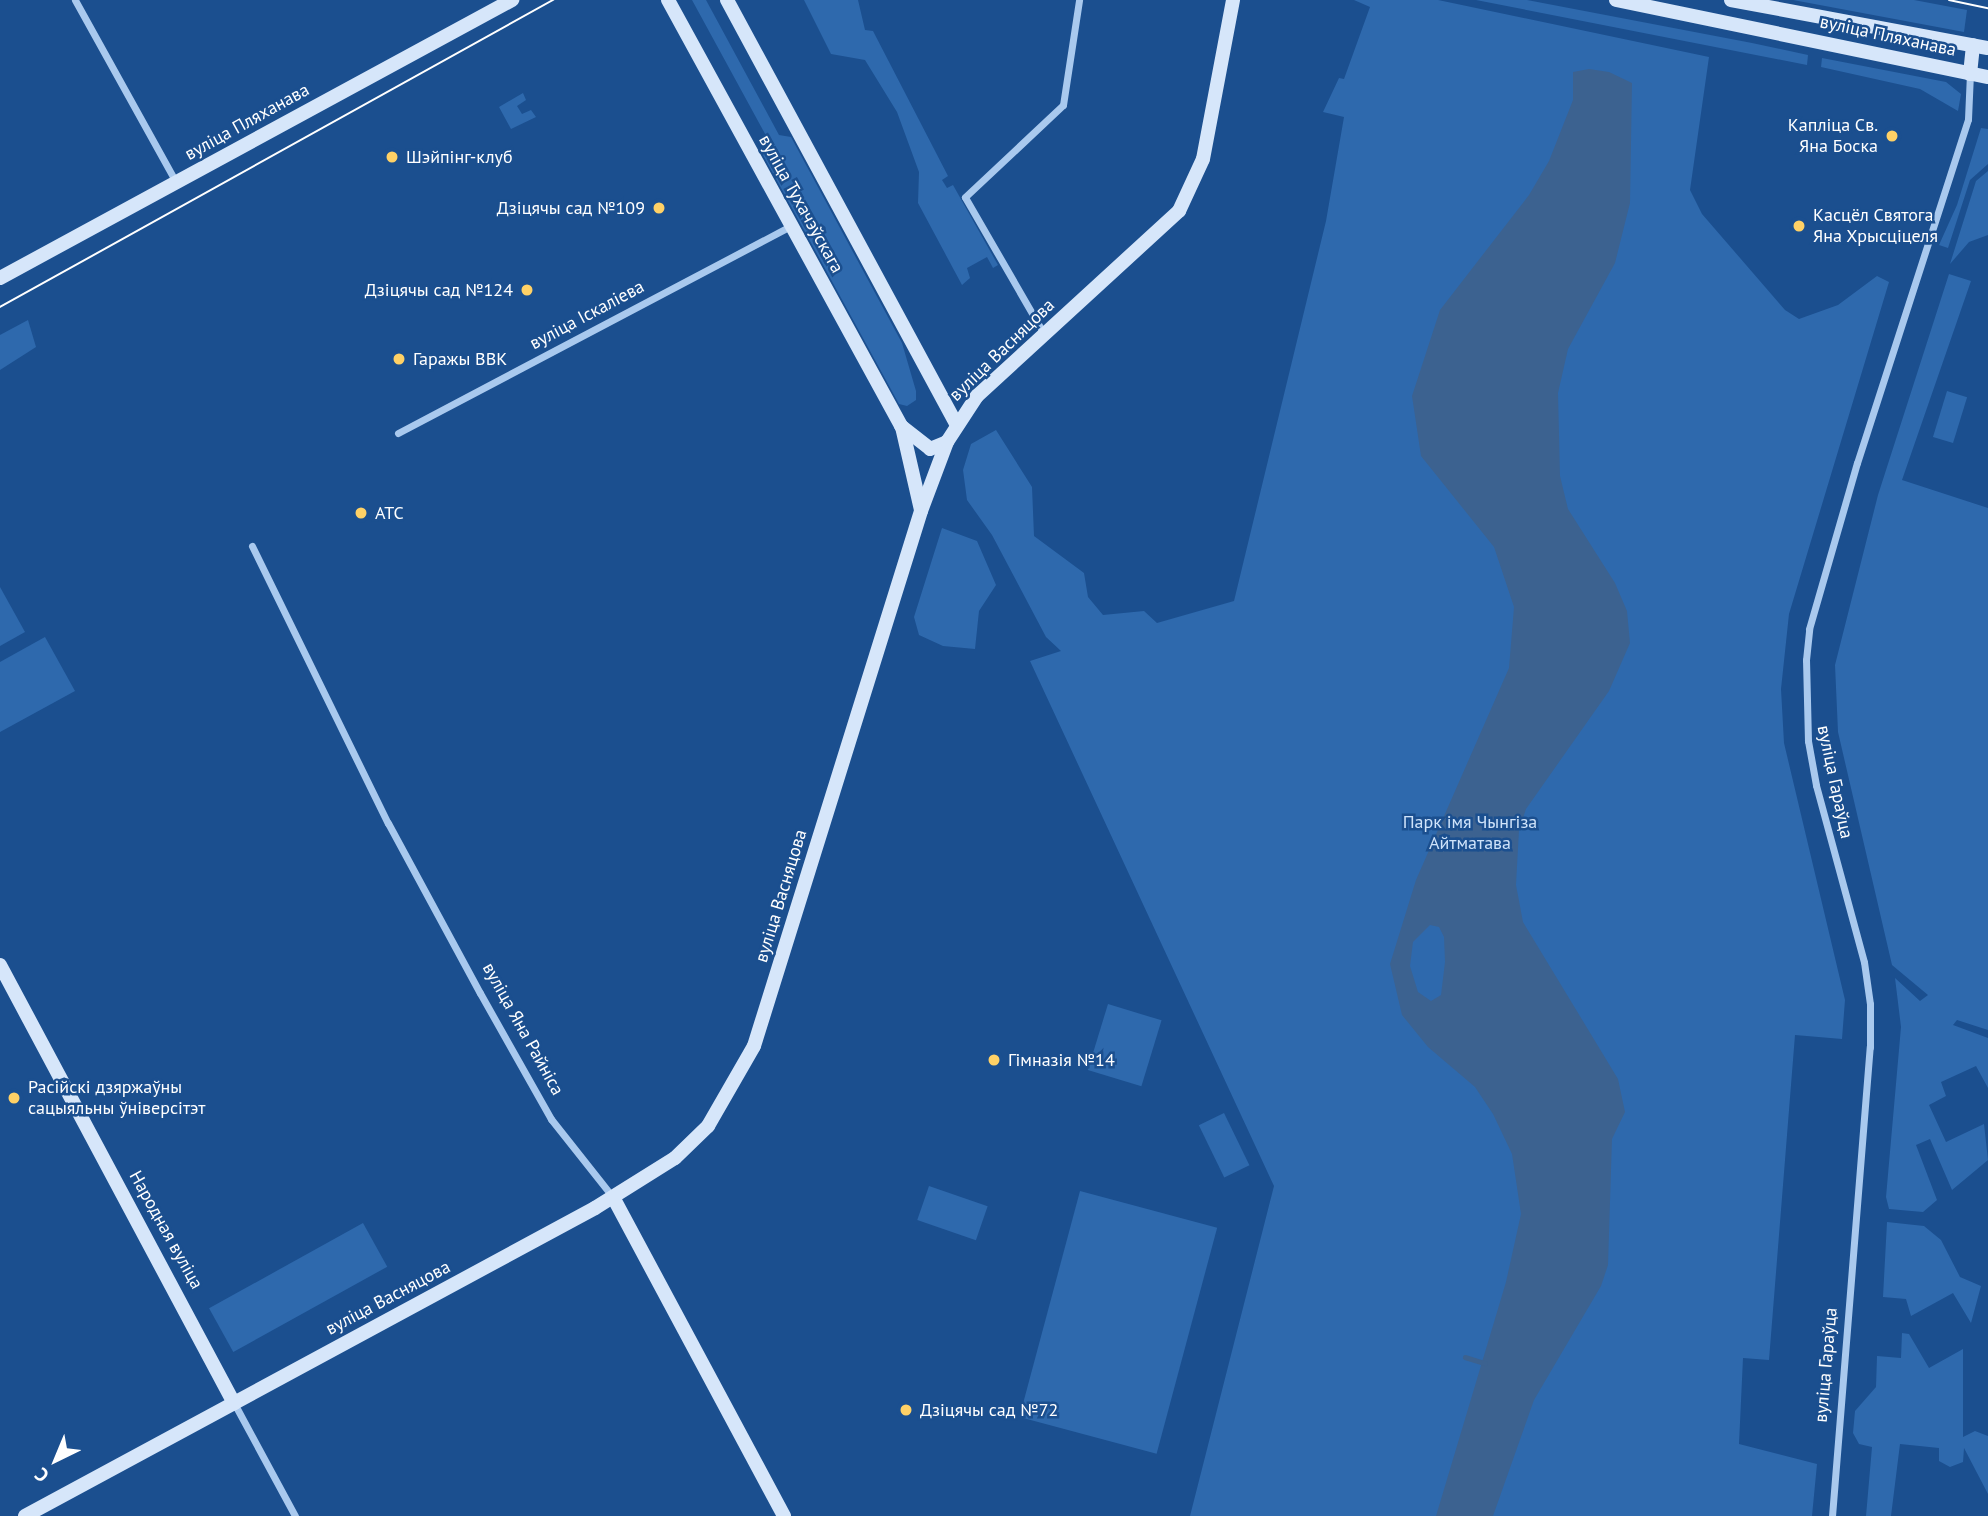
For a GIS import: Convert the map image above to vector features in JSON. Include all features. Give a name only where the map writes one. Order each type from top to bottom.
[{"type":"street","points":[[75,0],[176,183]]},
{"type":"street","name":"вуліца Пляханава","points":[[0,278],[512,0]]},
{"type":"street","name":"вуліца Тухачэўскага","points":[[668,0],[901,426],[921,511]]},
{"type":"street","name":"вуліца Тухачэўскага","points":[[727,0],[956,423]]},
{"type":"street","points":[[1044,334],[965,197],[1063,105],[1079,0]]},
{"type":"street","name":"вуліца Васняцова","points":[[25,1516],[613,1197],[691,1144],[722,1106],[754,1046],[921,511],[947,442],[956,423],[977,396],[1165,226],[1190,193],[1203,159],[1233,0]]},
{"type":"street","name":"вуліца Пляханава","points":[[1616,0],[1988,76]]},
{"type":"street","name":"вуліца Пляханава","points":[[1731,0],[1981,47]]},
{"type":"street","points":[[1970,74],[1981,47]]},
{"type":"street","name":"вуліца Гараўца","points":[[1832,1516],[1870,1047],[1870,1004],[1864,962],[1810,752],[1806,660],[1809,629],[1857,463],[1968,119],[1970,74]]},
{"type":"street","name":"вуліца Іскаліева","points":[[398,433],[791,226]]},
{"type":"street","name":"вуліца Тухачэўскага","points":[[901,426],[930,449],[947,442]]},
{"type":"street","name":"вуліца Яна Райніса","points":[[252,547],[388,823],[480,993],[551,1119],[613,1197],[784,1516]]},
{"type":"street","name":"Народная вуліца","points":[[0,965],[295,1516]]},
{"type":"green space","points":[[692,0],[706,0],[779,135],[791,137],[902,343],[916,391],[916,400],[907,406],[899,404],[763,155],[770,143]]},
{"type":"green space","points":[[804,0],[858,0],[865,30],[873,31],[948,176],[942,180],[947,188],[953,185],[998,265],[993,268],[987,257],[967,268],[970,278],[962,285],[918,203],[919,172],[897,112],[865,60],[831,54]]},
{"type":"green space","name":"Парк імя Чынгіза Айтматава","points":[[1354,0],[1438,0],[1709,57],[1690,190],[1702,214],[1785,310],[1799,319],[1838,305],[1877,276],[1889,282],[1789,614],[1781,689],[1784,743],[1845,1000],[1842,1039],[1795,1035],[1769,1360],[1743,1358],[1739,1444],[1817,1464],[1812,1516],[1190,1516],[1274,1186],[1030,661],[1061,651],[1046,637],[992,535],[967,500],[963,470],[971,444],[996,430],[1032,487],[1034,536],[1084,573],[1088,597],[1103,615],[1144,611],[1157,623],[1234,601],[1326,221],[1344,117],[1323,112],[1339,78],[1344,79],[1370,7]]},
{"type":"green space","points":[[1476,0],[1527,0],[1752,43],[1808,55],[1807,65]]},
{"type":"green space","points":[[1793,0],[1914,0],[1967,10],[1964,32]]},
{"type":"green space","points":[[1822,58],[1946,82],[1961,94],[1958,111],[1920,89],[1821,67]]},
{"type":"green space","points":[[523,93],[526,100],[517,106],[522,114],[531,110],[536,117],[511,129],[499,107]]},
{"type":"green space","points":[[1981,128],[1988,129],[1988,164],[1970,180],[1948,248],[1939,245],[1957,205]]},
{"type":"green space","points":[[1988,171],[1988,235],[1969,242],[1950,264],[1976,181]]},
{"type":"green space","points":[[1949,274],[1971,281],[1902,480],[1988,508],[1988,1030],[1957,1020],[1953,1025],[1988,1038],[1988,1088],[1976,1066],[1941,1082],[1946,1096],[1929,1105],[1946,1142],[1984,1124],[1988,1160],[1952,1190],[1930,1139],[1916,1145],[1937,1200],[1923,1212],[1889,1209],[1886,1197],[1901,1027],[1895,978],[1920,1001],[1928,995],[1892,965],[1838,732],[1835,665],[1878,495]]},
{"type":"green space","points":[[28,320],[36,347],[0,370],[0,335]]},
{"type":"green space","points":[[1947,391],[1967,397],[1953,443],[1933,437]]},
{"type":"green space","points":[[942,528],[977,541],[996,585],[979,611],[975,649],[943,646],[919,635],[914,617]]},
{"type":"green space","points":[[0,587],[25,632],[0,646]]},
{"type":"green space","points":[[45,637],[75,691],[0,732],[0,662]]},
{"type":"green space","points":[[1108,1004],[1162,1020],[1141,1086],[1088,1070]]},
{"type":"green space","points":[[1224,1113],[1249,1165],[1224,1177],[1199,1125]]},
{"type":"green space","points":[[929,1186],[988,1206],[976,1240],[917,1220]]},
{"type":"green space","points":[[1080,1191],[1217,1228],[1157,1454],[1019,1417]]},
{"type":"green space","points":[[1887,1222],[1924,1226],[1941,1240],[1960,1277],[1981,1286],[1971,1323],[1953,1293],[1911,1316],[1906,1299],[1883,1297]]},
{"type":"green space","points":[[363,1223],[387,1267],[233,1352],[209,1308]]},
{"type":"green space","points":[[1902,1333],[1909,1334],[1929,1368],[1963,1349],[1963,1437],[1975,1431],[1988,1436],[1988,1494],[1964,1448],[1963,1462],[1950,1467],[1939,1461],[1939,1448],[1900,1444],[1891,1516],[1866,1516],[1872,1447],[1859,1444],[1853,1433],[1855,1411],[1876,1387],[1877,1356],[1901,1358]]},
{"type":"shaded area","points":[[1589,69],[1609,72],[1632,83],[1630,203],[1615,263],[1568,349],[1558,393],[1560,476],[1568,509],[1615,583],[1627,611],[1630,643],[1609,691],[1526,809],[1519,830],[1516,885],[1523,922],[1618,1079],[1625,1112],[1612,1139],[1608,1265],[1601,1286],[1534,1400],[1493,1516],[1436,1516],[1506,1282],[1521,1214],[1512,1154],[1493,1114],[1475,1087],[1428,1047],[1402,1015],[1390,964],[1416,880],[1509,668],[1514,607],[1494,547],[1421,456],[1412,396],[1440,310],[1529,195],[1549,161],[1573,100],[1573,72]],"holes":[[[1430,925],[1439,927],[1444,937],[1445,962],[1441,995],[1431,1001],[1418,992],[1410,966],[1413,942]]]},
{"type":"waterway","points":[[1465,1357],[1485,1363]]},
{"type":"tram line","points":[[0,307],[553,0]]},
{"type":"tram line","points":[[1949,0],[1988,8]]},
{"type":"place","name":"Капліца Св. Яна Боска","points":[[1892,136]]},
{"type":"place","name":"Шэйпінг-клуб","points":[[392,157]]},
{"type":"place","name":"Дзіцячы сад №109","points":[[659,208]]},
{"type":"place","name":"Касцёл Святога Яна Хрысціцеля","points":[[1799,226]]},
{"type":"place","name":"Дзіцячы сад №124","points":[[527,290]]},
{"type":"place","name":"Гаражы ВВК","points":[[399,359]]},
{"type":"place","name":"АТС","points":[[361,513]]},
{"type":"place","name":"Гімназія №14","points":[[994,1060]]},
{"type":"place","name":"Расійскі дзяржаўны сацыяльны ўніверсітэт","points":[[14,1098]]},
{"type":"place","name":"Дзіцячы сад №72","points":[[906,1410]]}]
